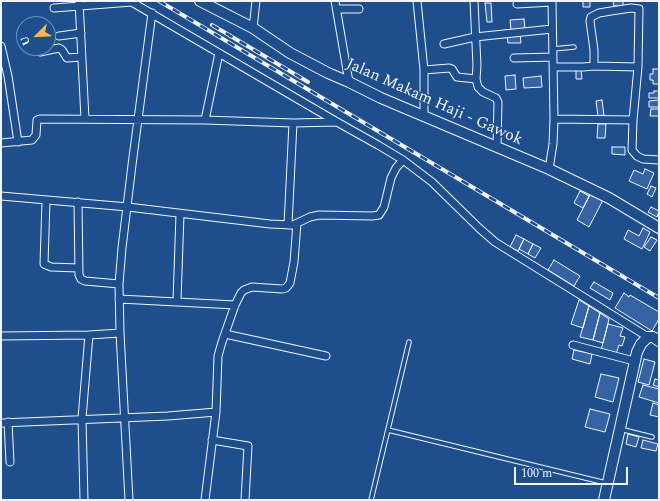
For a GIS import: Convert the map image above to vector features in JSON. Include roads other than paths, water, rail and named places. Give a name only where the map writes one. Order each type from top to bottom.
[{"type":"street","points":[[54,8],[79,4],[131,1],[403,160],[432,182],[495,242],[648,336],[659,340]]},
{"type":"street","name":"Jalan Makam Haji - Gawok","points":[[200,1],[253,28],[309,64],[381,98],[549,169],[609,198],[659,228]]},
{"type":"street","points":[[253,28],[256,1]]},
{"type":"street","points":[[336,1],[349,82]]},
{"type":"street","points":[[418,1],[424,70],[424,115]]},
{"type":"street","points":[[474,1],[477,66],[476,79],[478,87],[482,92],[496,98],[499,104],[497,146]]},
{"type":"street","points":[[625,1],[626,9]]},
{"type":"street","points":[[516,4],[552,2],[554,119],[553,144],[549,169]]},
{"type":"street","points":[[79,4],[85,119]]},
{"type":"street","points":[[337,9],[359,10]]},
{"type":"street","points":[[594,66],[595,58],[590,21],[591,17],[599,13],[626,9],[638,9],[640,11],[638,67],[632,142],[634,154],[643,159],[659,160]]},
{"type":"street","points":[[130,500],[119,299],[122,248],[152,13]]},
{"type":"street","points":[[444,44],[475,37],[552,29]]},
{"type":"street","points":[[59,36],[81,33]]},
{"type":"street","points":[[1,46],[4,76],[18,142]]},
{"type":"street","points":[[56,49],[59,48],[62,50],[67,58],[81,57]]},
{"type":"street","points":[[205,120],[219,53]]},
{"type":"street","points":[[514,58],[554,57]]},
{"type":"street","points":[[554,67],[638,67]]},
{"type":"street","points":[[424,70],[449,68],[452,69],[457,77],[476,79]]},
{"type":"street","points":[[1,143],[30,141],[36,135],[38,119],[205,120],[293,123],[337,122]]},
{"type":"street","points":[[554,119],[633,120]]},
{"type":"street","points":[[288,225],[293,123]]},
{"type":"street","points":[[1,196],[128,207],[288,225],[319,215],[379,215],[384,207],[391,178],[396,168],[403,160]]},
{"type":"street","points":[[46,201],[44,264],[51,267],[78,268]]},
{"type":"street","points":[[78,202],[78,268],[81,279],[85,281],[120,284]]},
{"type":"street","points":[[176,301],[180,214]]},
{"type":"street","points":[[205,500],[216,412],[218,356],[234,305],[240,293],[248,288],[257,287],[282,289],[288,286],[294,262],[297,223]]},
{"type":"street","points":[[119,299],[234,305]]},
{"type":"street","points":[[1,336],[89,335],[120,333]]},
{"type":"street","points":[[225,334],[326,356]]},
{"type":"street","points":[[84,500],[82,418],[89,335]]},
{"type":"street","points":[[604,500],[634,361],[641,344],[648,336]]},
{"type":"street","points":[[573,345],[634,361]]},
{"type":"street","points":[[10,462],[4,422],[216,412]]},
{"type":"street","points":[[212,440],[248,446],[245,500]]},
{"type":"lane","points":[[553,49],[574,47]]},
{"type":"lane","points":[[371,500],[409,342]]},
{"type":"lane","points":[[620,428],[652,437]]},
{"type":"lane","points":[[388,430],[608,483]]},
{"type":"railway","points":[[159,1],[659,298]]},
{"type":"railway","points":[[212,25],[308,82]]}]
